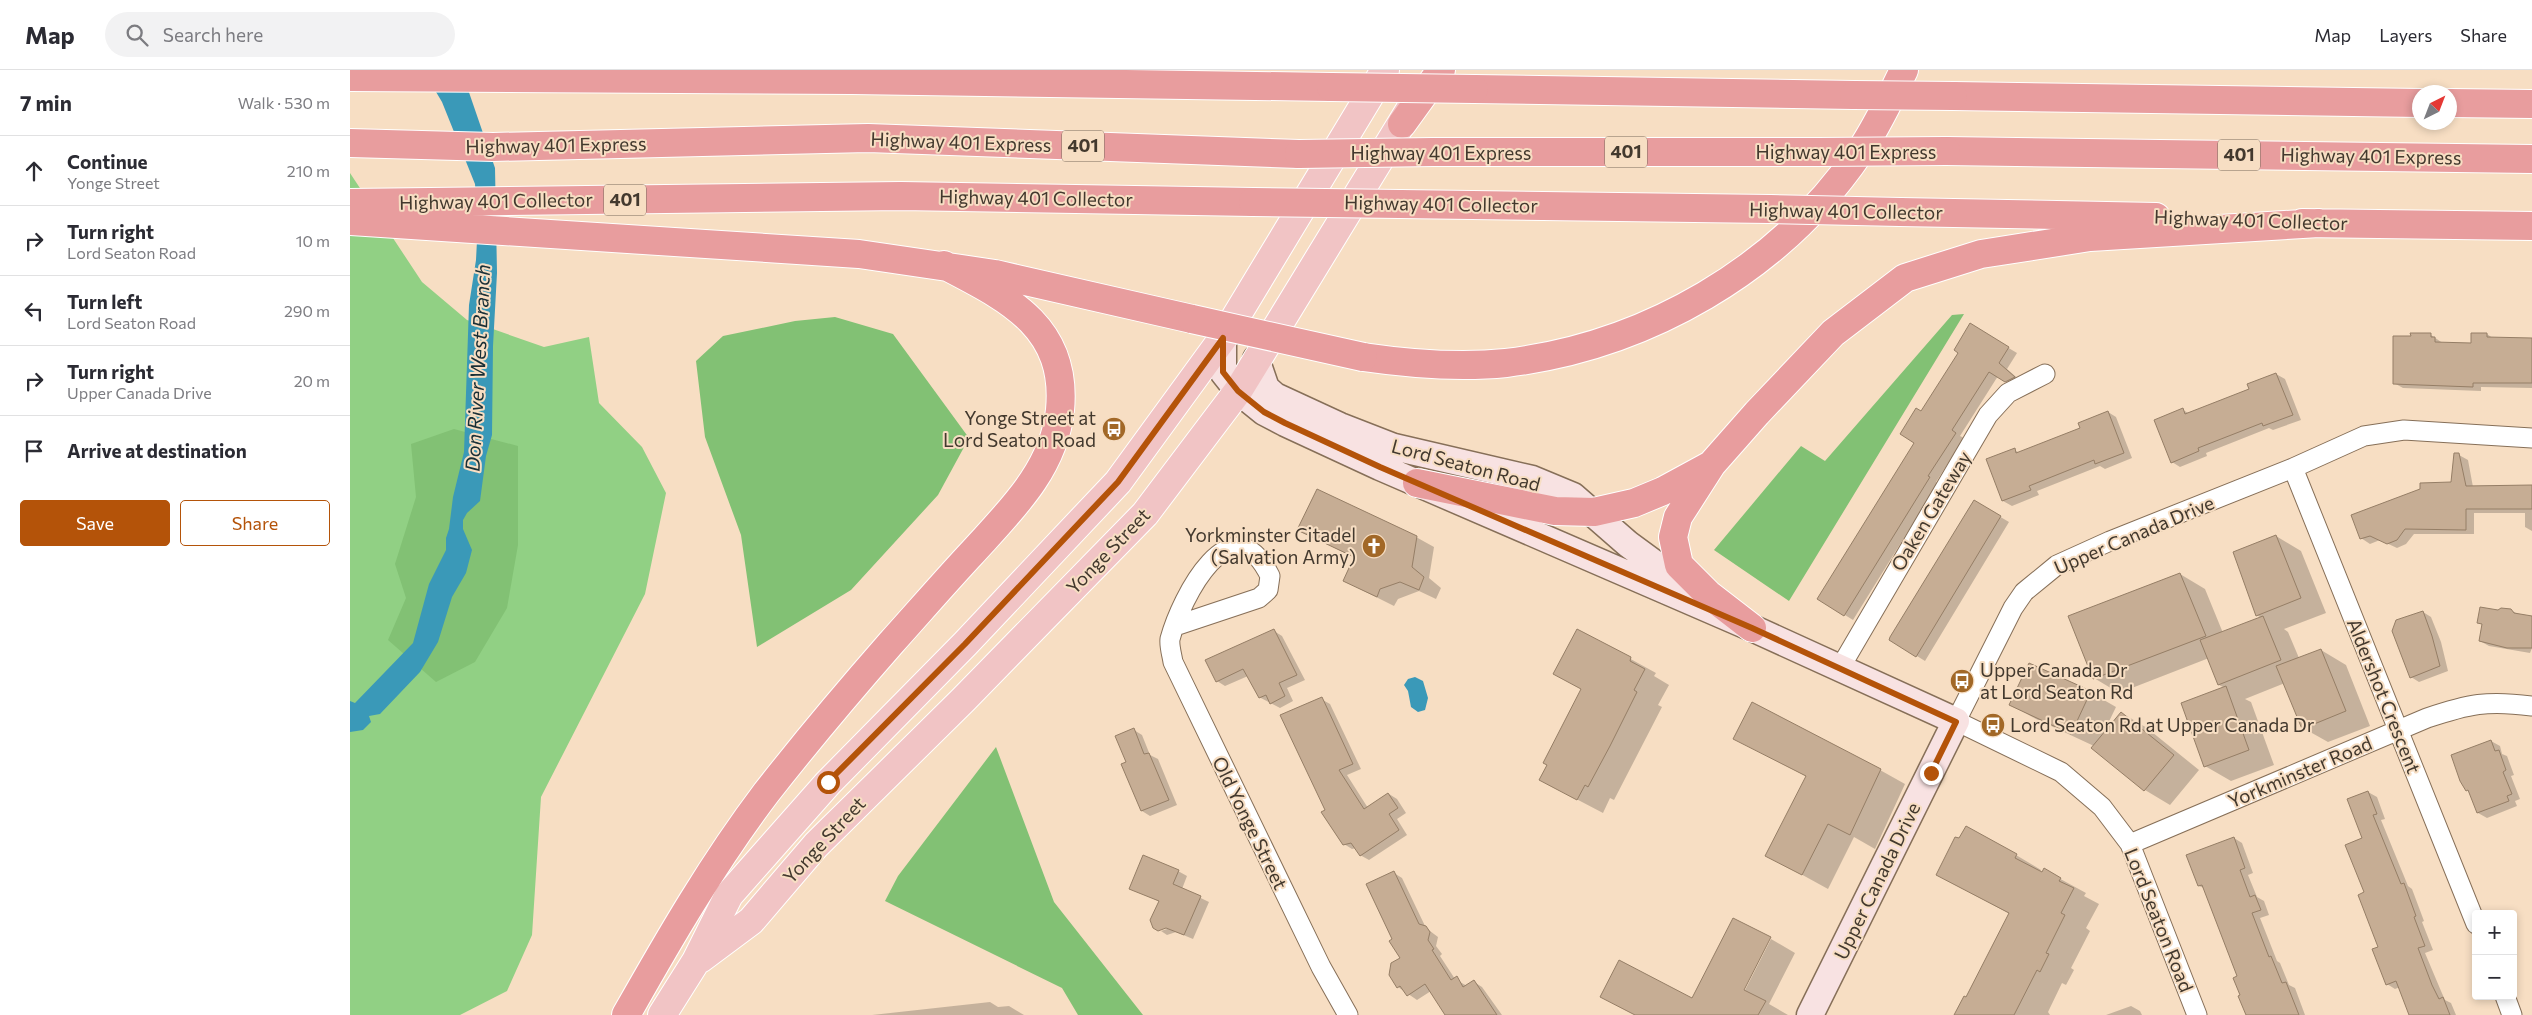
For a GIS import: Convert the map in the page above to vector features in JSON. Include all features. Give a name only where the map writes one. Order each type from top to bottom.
[{"type":"highway","points":[[1402,124],[1441,70]]},
{"type":"highway","points":[[350,221],[859,254],[944,265],[1041,283],[1363,357],[1398,362],[1454,366],[1523,360],[1603,342],[1672,314],[1738,274],[1807,217],[1859,154],[1874,130],[1904,70]]},
{"type":"highway","points":[[350,77],[852,80],[2412,103]]},
{"type":"highway","points":[[2457,103],[2532,104]]},
{"type":"highway","name":"Highway 401 Express","points":[[350,143],[493,147],[868,138],[1299,154],[1433,152],[1946,152],[2532,159]]},
{"type":"highway","name":"Highway 401 Collector","points":[[350,203],[900,196],[2043,213],[2319,223],[2532,226]]},
{"type":"highway","points":[[1752,628],[1690,578],[1679,565],[1673,537],[1678,517],[1712,464],[1833,333],[1905,278],[1980,254],[2090,237],[2319,223]]},
{"type":"highway","points":[[626,1015],[709,875],[764,796],[850,690],[1022,496],[1050,452],[1060,411],[1060,392],[1053,357],[1046,342],[1034,323],[1013,303],[944,265]]},
{"type":"highway","points":[[1417,483],[1555,511],[1594,512],[1634,503],[1663,491],[1712,464]]},
{"type":"main road","name":"Yonge Street","points":[[662,1015],[696,961],[729,896],[828,782],[965,644],[1118,482],[1223,338],[1385,70]]},
{"type":"main road","name":"Yonge Street","points":[[696,961],[751,921],[816,845],[963,700],[1144,514],[1238,391],[1402,124],[1433,70]]},
{"type":"street","name":"Lord Seaton Road","points":[[1223,338],[1223,372],[1238,391],[1264,412],[1417,483],[1752,628],[2061,772],[2102,807],[2130,844],[2197,1015]]},
{"type":"street","name":"Lord Seaton Road","points":[[1256,359],[1266,388],[1275,396],[1340,426],[1394,447],[1532,479],[1573,496],[1594,512],[1628,544],[1688,588],[1752,628]]},
{"type":"street","name":"Oaken Gateway","points":[[1840,668],[1988,415],[2008,393],[2044,374]]},
{"type":"street","name":"Upper Canada Drive","points":[[1810,1015],[2013,608],[2024,592],[2057,565],[2110,541],[2293,468],[2364,436],[2404,430],[2532,438]]},
{"type":"street","name":"Aldershot Crescent","points":[[2293,468],[2472,914]]},
{"type":"street","name":"Old Yonge Street","points":[[1175,626],[1259,598],[1268,590],[1270,576],[1255,552],[1238,546],[1223,550],[1210,561],[1188,598],[1175,626],[1170,641],[1173,662],[1321,967],[1348,1015]]},
{"type":"street","name":"Yorkminster Road","points":[[2130,844],[2427,718],[2470,704],[2503,702],[2532,706]]},
{"type":"street","points":[[2506,1000],[2512,1015]]},
{"type":"green space","points":[[350,173],[422,282],[467,320],[544,347],[589,337],[599,403],[642,447],[666,493],[645,594],[541,797],[532,935],[507,991],[460,1015],[350,1015]]},
{"type":"green space","points":[[1964,314],[1789,601],[1714,550],[1801,446],[1825,461],[1952,315]]},
{"type":"green space","points":[[835,317],[893,334],[969,438],[938,495],[851,590],[757,647],[741,535],[705,437],[696,361],[723,336],[795,321]]},
{"type":"green space","points":[[454,429],[518,446],[518,545],[507,608],[475,662],[436,682],[388,640],[406,598],[395,564],[416,497],[411,444]]},
{"type":"green space","points":[[996,747],[1054,902],[1143,1015],[1078,1015],[1062,988],[885,901],[898,876]]},
{"type":"water","name":"Don River West Branch","points":[[423,70],[462,72],[495,168],[497,273],[493,346],[492,435],[486,456],[480,501],[467,513],[463,520],[463,529],[472,550],[466,573],[452,597],[438,642],[420,672],[380,714],[369,716],[371,722],[363,730],[350,732],[350,701],[355,703],[413,643],[429,584],[446,550],[446,538],[453,497],[464,452],[469,305],[476,260],[478,221],[475,184],[442,102]]},
{"type":"water","points":[[1415,677],[1423,681],[1428,698],[1425,710],[1418,712],[1411,707],[1408,691],[1404,685],[1408,679]]},
{"type":"building","points":[[1970,323],[2009,347],[1999,363],[2015,377],[2005,382],[1989,372],[1952,430],[1956,433],[1928,476],[1930,477],[1844,616],[1817,599],[1914,443],[1900,434],[1916,408],[1921,411],[1958,353],[1954,350]]},
{"type":"building","points":[[2410,333],[2431,333],[2431,337],[2435,337],[2435,342],[2471,343],[2471,333],[2487,333],[2487,337],[2532,338],[2532,383],[2473,383],[2473,387],[2393,384],[2393,336],[2411,336]]},
{"type":"building","points":[[2276,373],[2293,415],[2263,426],[2262,423],[2198,448],[2199,451],[2171,463],[2154,420],[2183,408],[2185,414],[2249,389],[2247,384]]},
{"type":"building","points":[[2108,411],[2124,453],[2095,464],[2094,460],[2029,486],[2031,490],[2002,501],[1986,459],[2015,448],[2016,453],[2080,428],[2078,423]]},
{"type":"building","points":[[2454,453],[2459,453],[2466,486],[2532,485],[2532,509],[2466,509],[2466,530],[2405,529],[2397,540],[2387,544],[2370,536],[2360,539],[2351,515],[2420,489],[2420,483],[2451,482]]},
{"type":"building","name":"Yorkminster Citadel (Salvation Army)","points":[[1317,489],[1417,536],[1412,567],[1424,577],[1419,590],[1400,582],[1380,589],[1377,597],[1343,581],[1354,557],[1297,530]]},
{"type":"building","points":[[1974,500],[2001,516],[1916,657],[1889,640],[1890,637]]},
{"type":"building","points":[[2276,535],[2301,598],[2256,616],[2233,552]]},
{"type":"building","points":[[2180,573],[2206,636],[2093,679],[2068,616]]},
{"type":"building","points":[[2480,607],[2498,610],[2501,608],[2511,609],[2514,613],[2532,616],[2532,648],[2507,648],[2479,641],[2482,624],[2477,623]]},
{"type":"building","points":[[2423,611],[2440,666],[2410,678],[2392,631],[2396,620]]},
{"type":"building","points":[[2263,616],[2281,660],[2218,685],[2200,640]]},
{"type":"building","points":[[1274,629],[1297,675],[1279,683],[1285,696],[1270,704],[1266,695],[1259,698],[1243,669],[1216,682],[1205,660]]},
{"type":"building","points":[[1577,629],[1631,657],[1630,661],[1645,669],[1634,690],[1637,692],[1610,746],[1588,787],[1585,785],[1577,800],[1539,780],[1547,765],[1543,763],[1581,689],[1553,674]]},
{"type":"building","points":[[2321,649],[2346,711],[2302,729],[2276,666]]},
{"type":"building","points":[[2029,663],[2091,691],[2071,734],[2009,705]]},
{"type":"building","points":[[2226,686],[2249,750],[2204,767],[2181,703]]},
{"type":"building","points":[[1322,697],[1353,764],[1339,770],[1364,809],[1388,793],[1398,808],[1389,814],[1399,830],[1360,856],[1351,843],[1343,845],[1321,812],[1325,810],[1280,715]]},
{"type":"building","points":[[1752,702],[1881,769],[1850,835],[1828,824],[1802,875],[1765,856],[1806,776],[1733,739]]},
{"type":"building","points":[[2121,712],[2174,755],[2144,791],[2091,748]]},
{"type":"building","points":[[1134,728],[1144,754],[1149,753],[1169,800],[1141,811],[1121,764],[1126,762],[1115,736]]},
{"type":"building","points":[[2491,740],[2495,751],[2499,750],[2506,770],[2503,772],[2512,794],[2507,796],[2509,801],[2477,813],[2468,790],[2466,791],[2460,781],[2451,755]]},
{"type":"building","points":[[2368,791],[2377,814],[2373,815],[2401,884],[2404,883],[2416,916],[2414,917],[2425,946],[2418,948],[2432,985],[2439,999],[2443,997],[2450,1015],[2409,1015],[2396,981],[2386,985],[2372,949],[2378,947],[2358,895],[2364,892],[2345,845],[2362,838],[2347,799]]},
{"type":"building","points":[[1966,826],[2017,854],[2015,858],[2042,872],[2044,868],[2061,878],[2059,881],[2074,888],[2061,913],[2065,915],[2046,953],[2049,954],[2040,972],[2037,970],[2014,1015],[1954,1015],[1964,996],[1966,997],[2009,913],[1936,875],[1955,837],[1959,838]]},
{"type":"building","points":[[2234,837],[2245,868],[2240,870],[2250,897],[2255,895],[2261,910],[2252,913],[2269,957],[2271,956],[2282,983],[2286,982],[2299,1015],[2246,1015],[2233,978],[2237,976],[2202,885],[2198,886],[2186,855]]},
{"type":"building","points":[[1143,855],[1179,870],[1173,884],[1201,896],[1184,935],[1166,928],[1158,931],[1153,928],[1150,920],[1159,901],[1129,889]]},
{"type":"building","points":[[1394,871],[1419,924],[1426,926],[1430,932],[1428,940],[1434,949],[1432,950],[1451,980],[1457,976],[1463,987],[1474,980],[1497,1015],[1445,1015],[1425,984],[1407,996],[1400,986],[1397,988],[1389,975],[1391,963],[1400,958],[1389,941],[1392,939],[1366,884]]},
{"type":"building","points":[[1733,918],[1771,937],[1744,990],[1766,1001],[1758,1015],[1635,1015],[1600,997],[1619,960],[1692,998]]},
{"type":"place","name":"Yonge Street at Lord Seaton Road","points":[[1114,429]]},
{"type":"place","name":"Yorkminster Citadel (Salvation Army)","points":[[1374,546]]},
{"type":"place","name":"Upper Canada Dr at Lord Seaton Rd","points":[[1962,681]]},
{"type":"place","name":"Lord Seaton Rd at Upper Canada Dr","points":[[1993,725]]},
{"type":"route","points":[[828,782],[965,644],[1118,482],[1223,338],[1223,372],[1238,391],[1264,412],[1380,467],[1752,628],[1956,722],[1931,773]]}]
